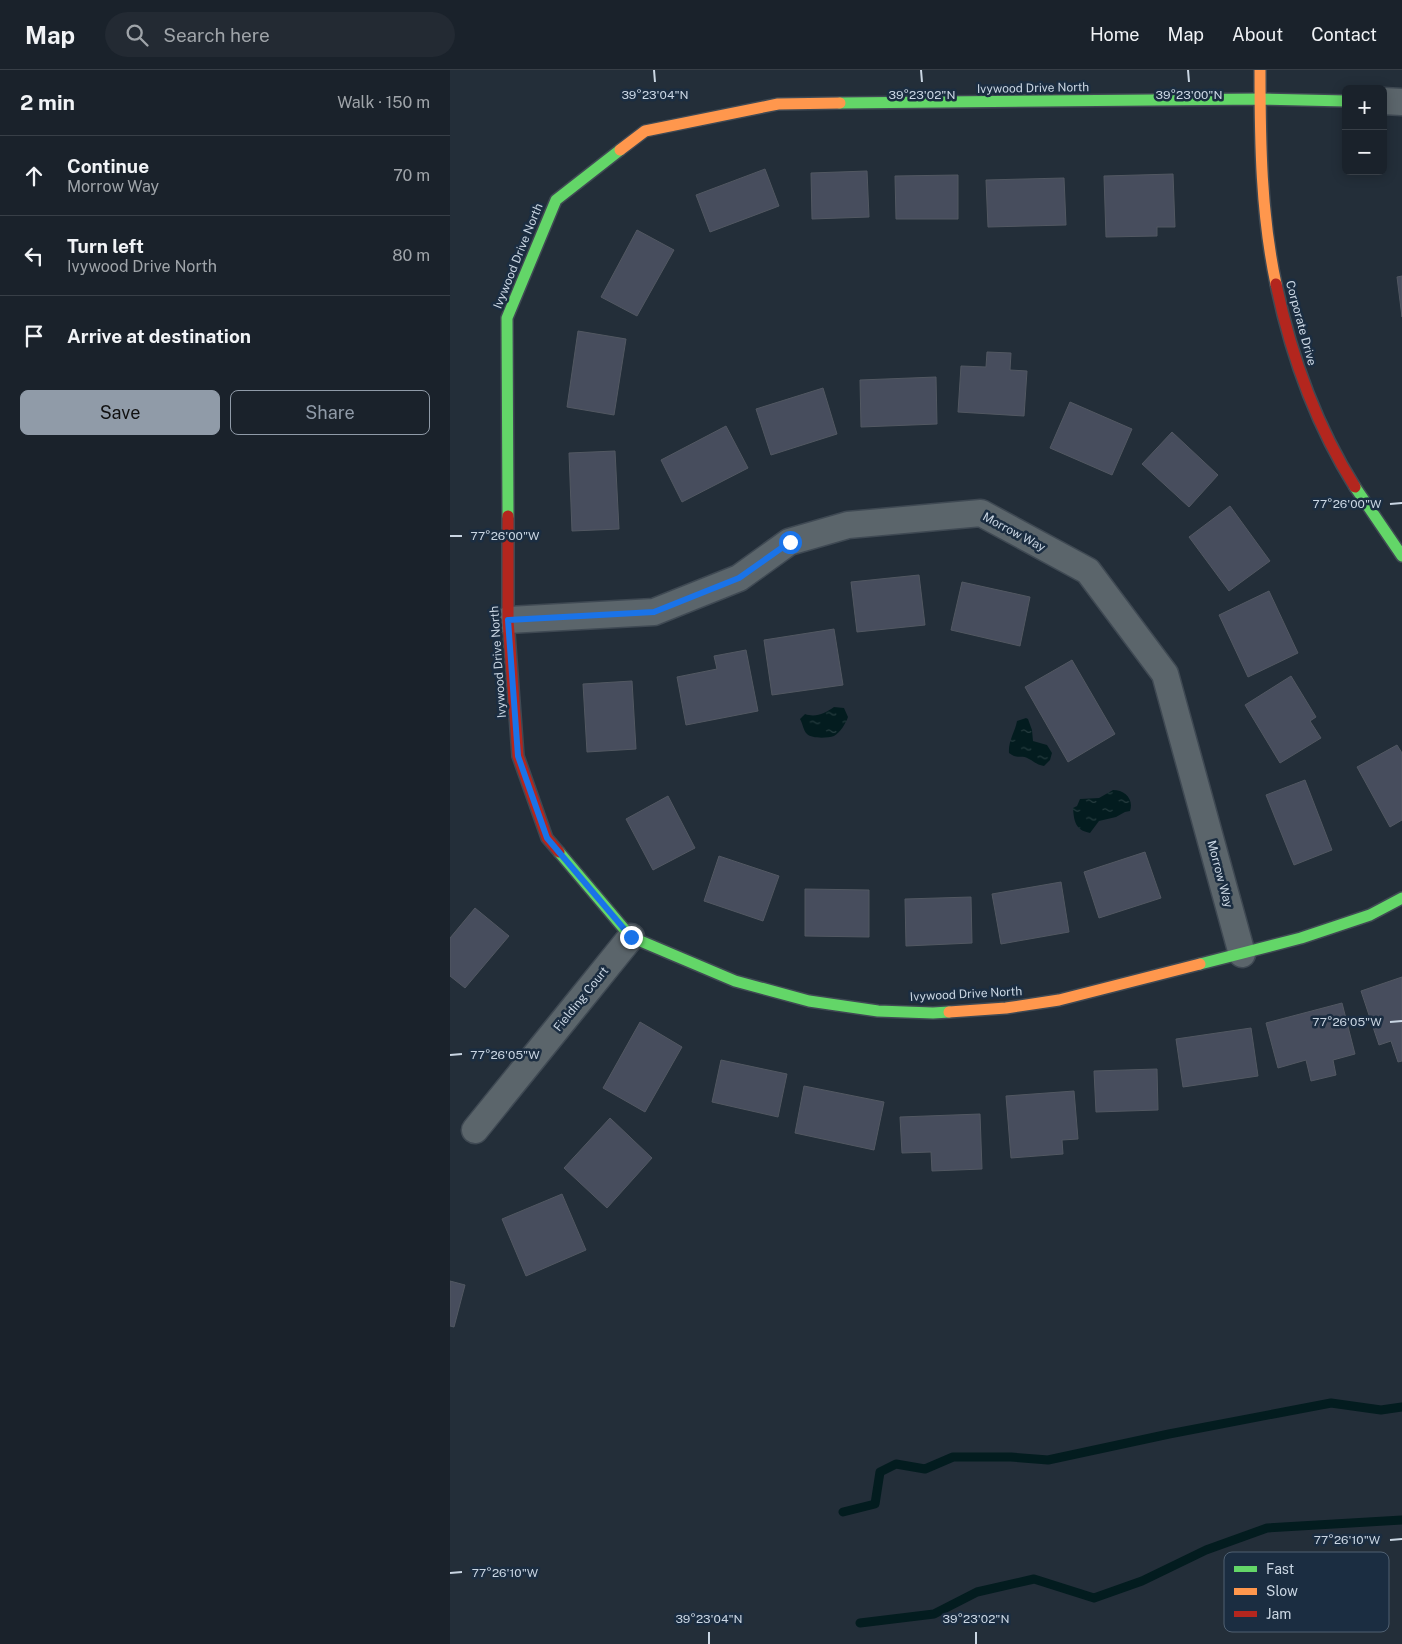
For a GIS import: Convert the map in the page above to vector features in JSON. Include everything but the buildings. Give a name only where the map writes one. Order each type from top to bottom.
[{"type":"street","name":"Corporate Drive","points":[[1260,70],[1262,184],[1268,247],[1279,305],[1293,355],[1313,406],[1336,454],[1364,502],[1402,556]]},
{"type":"street","name":"Ivywood Drive North","points":[[1342,101],[1260,99],[778,104],[645,132],[556,200],[507,318],[508,620],[518,756],[547,838],[631,937],[735,981],[809,1001],[878,1011],[933,1013],[1006,1008],[1059,1000],[1301,938],[1370,914],[1402,898]]},
{"type":"street","points":[[1387,101],[1402,102]]},
{"type":"street","name":"Morrow Way","points":[[508,620],[654,612],[739,578],[790,542],[848,525],[981,512],[1088,571],[1165,674],[1242,954]]},
{"type":"street","name":"Fielding Court","points":[[474,1130],[631,937]]},
{"type":"water","points":[[834,707],[844,708],[848,717],[838,733],[824,738],[809,736],[800,719],[805,714],[817,715]]},
{"type":"water","points":[[1026,718],[1032,730],[1033,741],[1047,745],[1052,753],[1050,760],[1044,766],[1009,753],[1017,721]]},
{"type":"water","points":[[1113,790],[1125,793],[1128,796],[1131,803],[1130,811],[1099,821],[1090,833],[1081,830],[1076,824],[1073,808],[1077,806],[1080,799],[1099,798]]},
{"type":"waterway","points":[[843,1512],[875,1504],[880,1472],[896,1464],[925,1469],[953,1457],[1011,1457],[1048,1460],[1169,1434],[1331,1403],[1381,1410],[1402,1407]]},
{"type":"waterway","points":[[860,1623],[934,1614],[977,1592],[1034,1579],[1094,1598],[1142,1581],[1206,1550],[1267,1528],[1402,1520]]},
{"type":"traffic: fast","points":[[840,103],[1260,99],[1342,101]]},
{"type":"traffic: fast","points":[[508,516],[507,318],[556,200],[620,150]]},
{"type":"traffic: fast","points":[[1355,487],[1402,556]]},
{"type":"traffic: fast","points":[[559,852],[631,937],[735,981],[809,1001],[878,1011],[949,1012]]},
{"type":"traffic: fast","points":[[1200,964],[1301,938],[1370,915],[1402,898]]},
{"type":"traffic: slow","points":[[1260,70],[1264,205],[1276,284]]},
{"type":"traffic: slow","points":[[620,150],[645,131],[778,104],[840,103]]},
{"type":"traffic: slow","points":[[949,1012],[1006,1008],[1059,1000],[1200,964]]},
{"type":"traffic: jam","points":[[1276,284],[1289,337],[1306,389],[1328,439],[1355,487]]},
{"type":"traffic: jam","points":[[508,516],[508,620],[518,756],[547,838],[559,852]]},
{"type":"route","points":[[631,937],[547,838],[518,756],[508,620],[654,612],[739,578],[790,542]]}]
